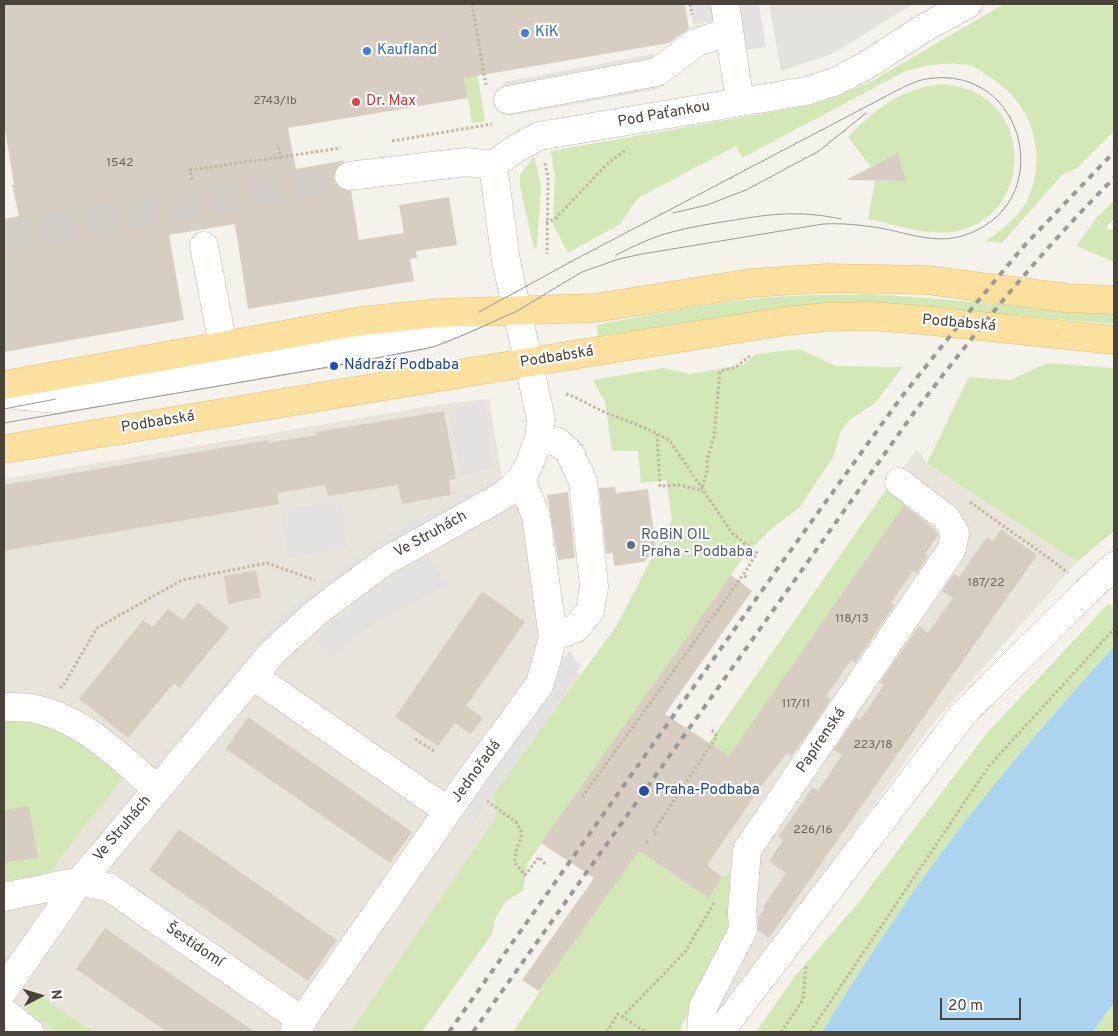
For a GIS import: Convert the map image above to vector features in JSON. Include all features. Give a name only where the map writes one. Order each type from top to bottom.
[{"type":"main road","points":[[4,385],[374,320],[439,313],[595,308],[724,286],[827,278],[928,280],[1067,298],[1114,300]]},
{"type":"main road","name":"Podbabská","points":[[4,448],[528,362],[786,321],[826,317],[871,316],[922,320],[1114,340]]},
{"type":"street","points":[[725,4],[740,102]]},
{"type":"street","name":"Pod Paťankou","points":[[493,165],[515,148],[539,136],[806,91],[837,81],[867,65],[924,28],[968,4]]},
{"type":"street","points":[[508,100],[657,72],[698,42],[729,32]]},
{"type":"street","points":[[349,176],[466,162],[493,165],[506,261],[517,311]]},
{"type":"street","points":[[204,246],[223,346]]},
{"type":"street","name":"Ve Struhách","points":[[4,990],[80,881],[272,653],[318,611],[384,562],[504,495],[521,479],[533,456],[539,438],[541,419],[517,311]]},
{"type":"street","points":[[4,394],[56,399],[312,356],[419,336],[440,330],[479,312]]},
{"type":"street","points":[[539,438],[558,442],[569,452],[583,481],[594,587],[590,611],[576,628],[553,637]]},
{"type":"street","name":"Jednořadá","points":[[299,1026],[448,811],[540,684],[553,637],[536,516],[521,479]]},
{"type":"street","name":"Papírenská","points":[[701,1032],[703,1007],[743,930],[742,912],[747,850],[952,549],[954,533],[946,518],[899,482]]},
{"type":"street","points":[[720,1032],[964,713],[1114,566]]},
{"type":"street","points":[[253,676],[448,811]]},
{"type":"street","points":[[4,707],[31,708],[62,718],[100,740],[157,789]]},
{"type":"street","points":[[4,897],[80,881]]},
{"type":"street","name":"Šestidomí","points":[[80,881],[110,888],[299,1026]]},
{"type":"street","points":[[4,1012],[30,1032]]},
{"type":"path","points":[[390,141],[492,124]]},
{"type":"path","points":[[277,144],[281,157]]},
{"type":"path","points":[[192,180],[190,170],[345,148]]},
{"type":"path","points":[[546,223],[556,218],[606,165],[630,148]]},
{"type":"path","points":[[544,161],[548,177],[547,254]]},
{"type":"path","points":[[703,489],[714,437],[720,371],[736,367],[753,353]]},
{"type":"path","points":[[566,394],[657,433],[670,441],[732,533],[757,553],[582,797]]},
{"type":"path","points":[[657,433],[660,486],[680,485],[703,489]]},
{"type":"path","points":[[966,499],[1057,564],[1087,591]]},
{"type":"path","points":[[31,708],[63,686],[97,628],[182,580],[267,563],[346,591]]},
{"type":"path","points":[[743,574],[748,578]]},
{"type":"path","points":[[810,1032],[989,766],[1114,630]]},
{"type":"path","points":[[656,835],[653,832],[717,736],[710,728]]},
{"type":"path","points":[[415,739],[434,751]]},
{"type":"path","points":[[466,787],[517,824],[522,834],[514,862],[525,875],[539,857],[546,864]]},
{"type":"path","points":[[646,841],[649,844]]},
{"type":"path","points":[[622,1017],[685,952],[719,895]]},
{"type":"path","points":[[781,1032],[803,1000],[807,958]]},
{"type":"path","points":[[607,1032],[618,1014],[646,1032]]},
{"type":"shaded area","points":[[690,4],[759,4],[766,47],[745,50],[739,17],[693,25]]},
{"type":"shaded area","points":[[769,4],[913,4],[834,53],[781,71]]},
{"type":"shaded area","points":[[653,54],[659,89],[509,116],[504,82]]},
{"type":"shaded area","points":[[489,399],[503,483],[527,526],[543,633],[581,675],[492,796],[498,816],[350,1032],[4,1032],[4,479],[442,404]]},
{"type":"shaded area","points":[[484,400],[493,468],[461,475],[449,413]]},
{"type":"shaded area","points":[[917,449],[927,463],[1077,562],[930,727],[806,899],[717,1017],[628,858],[886,490]]},
{"type":"shaded area","points":[[471,492],[475,499],[401,537],[82,869],[75,864],[159,759],[286,612],[381,540],[408,523]]},
{"type":"shaded area","points":[[341,502],[347,546],[288,558],[281,509]]},
{"type":"shaded area","points":[[426,554],[449,585],[374,623],[330,658],[314,638],[369,593]]},
{"type":"shaded area","points":[[570,650],[575,660],[582,665],[472,825],[462,806]]},
{"type":"shaded area","points":[[289,682],[437,786],[432,793],[286,688]]},
{"type":"green space","points":[[452,4],[466,4],[485,121],[472,123]]},
{"type":"green space","points":[[1004,4],[1114,4],[1114,131],[1077,168],[1062,175],[1002,243],[986,241],[1014,218],[1027,201],[1036,165],[1036,148],[1032,131],[1016,100],[1003,87],[973,67],[952,63],[919,67],[904,72],[742,158],[736,146],[638,198],[620,224],[568,253],[553,225],[555,177],[551,151],[813,104],[872,81]]},
{"type":"green space","points":[[942,84],[975,92],[995,107],[1008,127],[1014,149],[1014,172],[1006,193],[993,212],[974,225],[950,232],[919,231],[868,219],[875,181],[899,181],[904,174],[900,159],[895,156],[871,167],[848,137],[879,109],[902,95],[927,86]]},
{"type":"green space","points":[[534,156],[541,185],[537,247],[534,249],[520,186],[520,175]]},
{"type":"green space","points":[[1114,201],[1114,218],[1106,228],[1114,231],[1114,262],[1076,246],[1097,217]]},
{"type":"green space","points":[[870,294],[1114,314],[1114,324],[892,304],[854,303],[775,309],[598,336],[596,325],[744,300],[803,295]]},
{"type":"green space","points":[[800,349],[836,366],[903,367],[875,403],[851,419],[840,432],[834,456],[799,508],[771,529],[745,555],[527,864],[523,891],[506,901],[496,917],[492,934],[422,1032],[350,1032],[497,816],[492,796],[617,625],[672,519],[666,480],[641,483],[638,451],[612,451],[605,402],[593,380],[663,368],[690,374],[743,365],[756,354]]},
{"type":"green space","points":[[1047,363],[1114,368],[1114,531],[1077,562],[927,463],[969,377],[1011,380]]},
{"type":"green space","points":[[886,490],[905,504],[682,824],[643,854],[707,898],[722,877],[733,872],[739,913],[682,1024],[680,1032],[513,1032],[628,858]]},
{"type":"green space","points":[[1109,603],[1114,609],[1114,646],[1051,717],[951,840],[884,935],[822,1032],[756,1032],[795,976],[858,903],[986,734]]},
{"type":"green space","points":[[4,712],[47,720],[127,773],[48,876],[4,883],[4,863],[37,858],[29,806],[4,810]]},
{"type":"green space","points":[[36,993],[93,1032],[57,1032],[25,1009]]},
{"type":"green space","points":[[1114,1004],[1114,1032],[1093,1032],[1107,1012]]},
{"type":"water","points":[[1114,646],[1114,1004],[1093,1032],[822,1032],[884,935],[951,840],[1051,717]]},
{"type":"building","points":[[4,4],[685,4],[689,29],[669,43],[464,78],[468,98],[288,128],[296,169],[346,160],[335,169],[334,178],[336,185],[342,190],[351,191],[359,240],[404,233],[399,205],[449,197],[457,245],[416,251],[417,258],[410,259],[414,281],[248,309],[235,224],[169,235],[184,320],[4,352],[4,219],[19,216],[12,185],[14,185],[4,123]]},
{"type":"building","points":[[898,153],[906,181],[846,180]]},
{"type":"building","points":[[444,411],[456,479],[449,480],[451,495],[402,504],[398,485],[328,496],[325,485],[277,493],[279,504],[4,551],[4,485],[268,440],[268,443],[316,435],[316,432]]},
{"type":"building","points":[[615,487],[616,493],[648,489],[656,548],[644,562],[614,566],[613,553],[606,554],[599,488]]},
{"type":"building","points":[[568,492],[575,558],[558,560],[547,495]]},
{"type":"building","points":[[904,505],[934,529],[938,535],[925,554],[928,556],[917,573],[913,571],[891,603],[894,606],[855,663],[851,660],[826,696],[831,699],[809,732],[791,756],[787,753],[763,784],[707,865],[722,877],[708,898],[639,851],[539,991],[522,980],[594,878],[541,843],[731,575],[752,591],[665,714],[729,756]]},
{"type":"building","points":[[1001,529],[1037,555],[769,938],[758,930],[758,918],[765,908],[763,907],[786,873],[769,861],[783,840],[778,837],[813,787],[818,791],[842,755],[834,750],[856,717],[860,720],[884,685],[880,682],[919,626],[928,633],[953,598],[942,591],[954,574],[959,577],[987,537],[993,541]]},
{"type":"building","points":[[256,570],[261,597],[228,604],[224,576]]},
{"type":"building","points":[[482,591],[525,622],[466,706],[483,718],[471,734],[455,723],[438,746],[395,717]]},
{"type":"building","points":[[198,602],[229,628],[179,688],[174,683],[128,738],[79,699],[143,620],[153,627],[168,609],[183,620]]},
{"type":"building","points":[[248,717],[412,832],[390,863],[226,749]]},
{"type":"building","points":[[29,806],[38,858],[4,863],[4,810]]},
{"type":"building","points":[[179,829],[337,940],[308,981],[149,870]]},
{"type":"building","points":[[105,928],[255,1032],[167,1032],[76,969]]},
{"type":"tunnel","points":[[4,236],[349,176]]},
{"type":"tram line","points":[[4,423],[433,347],[517,311],[582,272],[619,259],[642,254],[823,224],[866,226],[942,239],[962,236],[993,220],[1012,197],[1020,169],[1019,140],[1008,114],[988,92],[961,80],[926,79],[918,81],[576,259],[479,312]]},
{"type":"tram line","points":[[673,213],[707,205],[746,190],[819,151],[866,113]]},
{"type":"tram line","points":[[616,255],[643,242],[693,227],[771,215],[798,214],[841,219]]},
{"type":"tram line","points":[[4,409],[56,399]]},
{"type":"railway","points":[[449,1032],[900,399],[1024,246],[1114,152]]},
{"type":"railway","points":[[473,1032],[913,414],[1010,292],[1114,178]]},
{"type":"place","name":"KiK","points":[[525,33]]},
{"type":"place","name":"Kaufland","points":[[367,51]]},
{"type":"place","name":"Dr. Max","points":[[356,102]]},
{"type":"place","name":"Nádraží Podbaba","points":[[334,366]]},
{"type":"place","name":"RoBiN OIL Praha - Podbaba","points":[[631,545]]},
{"type":"place","name":"Praha-Podbaba","points":[[644,791]]}]
